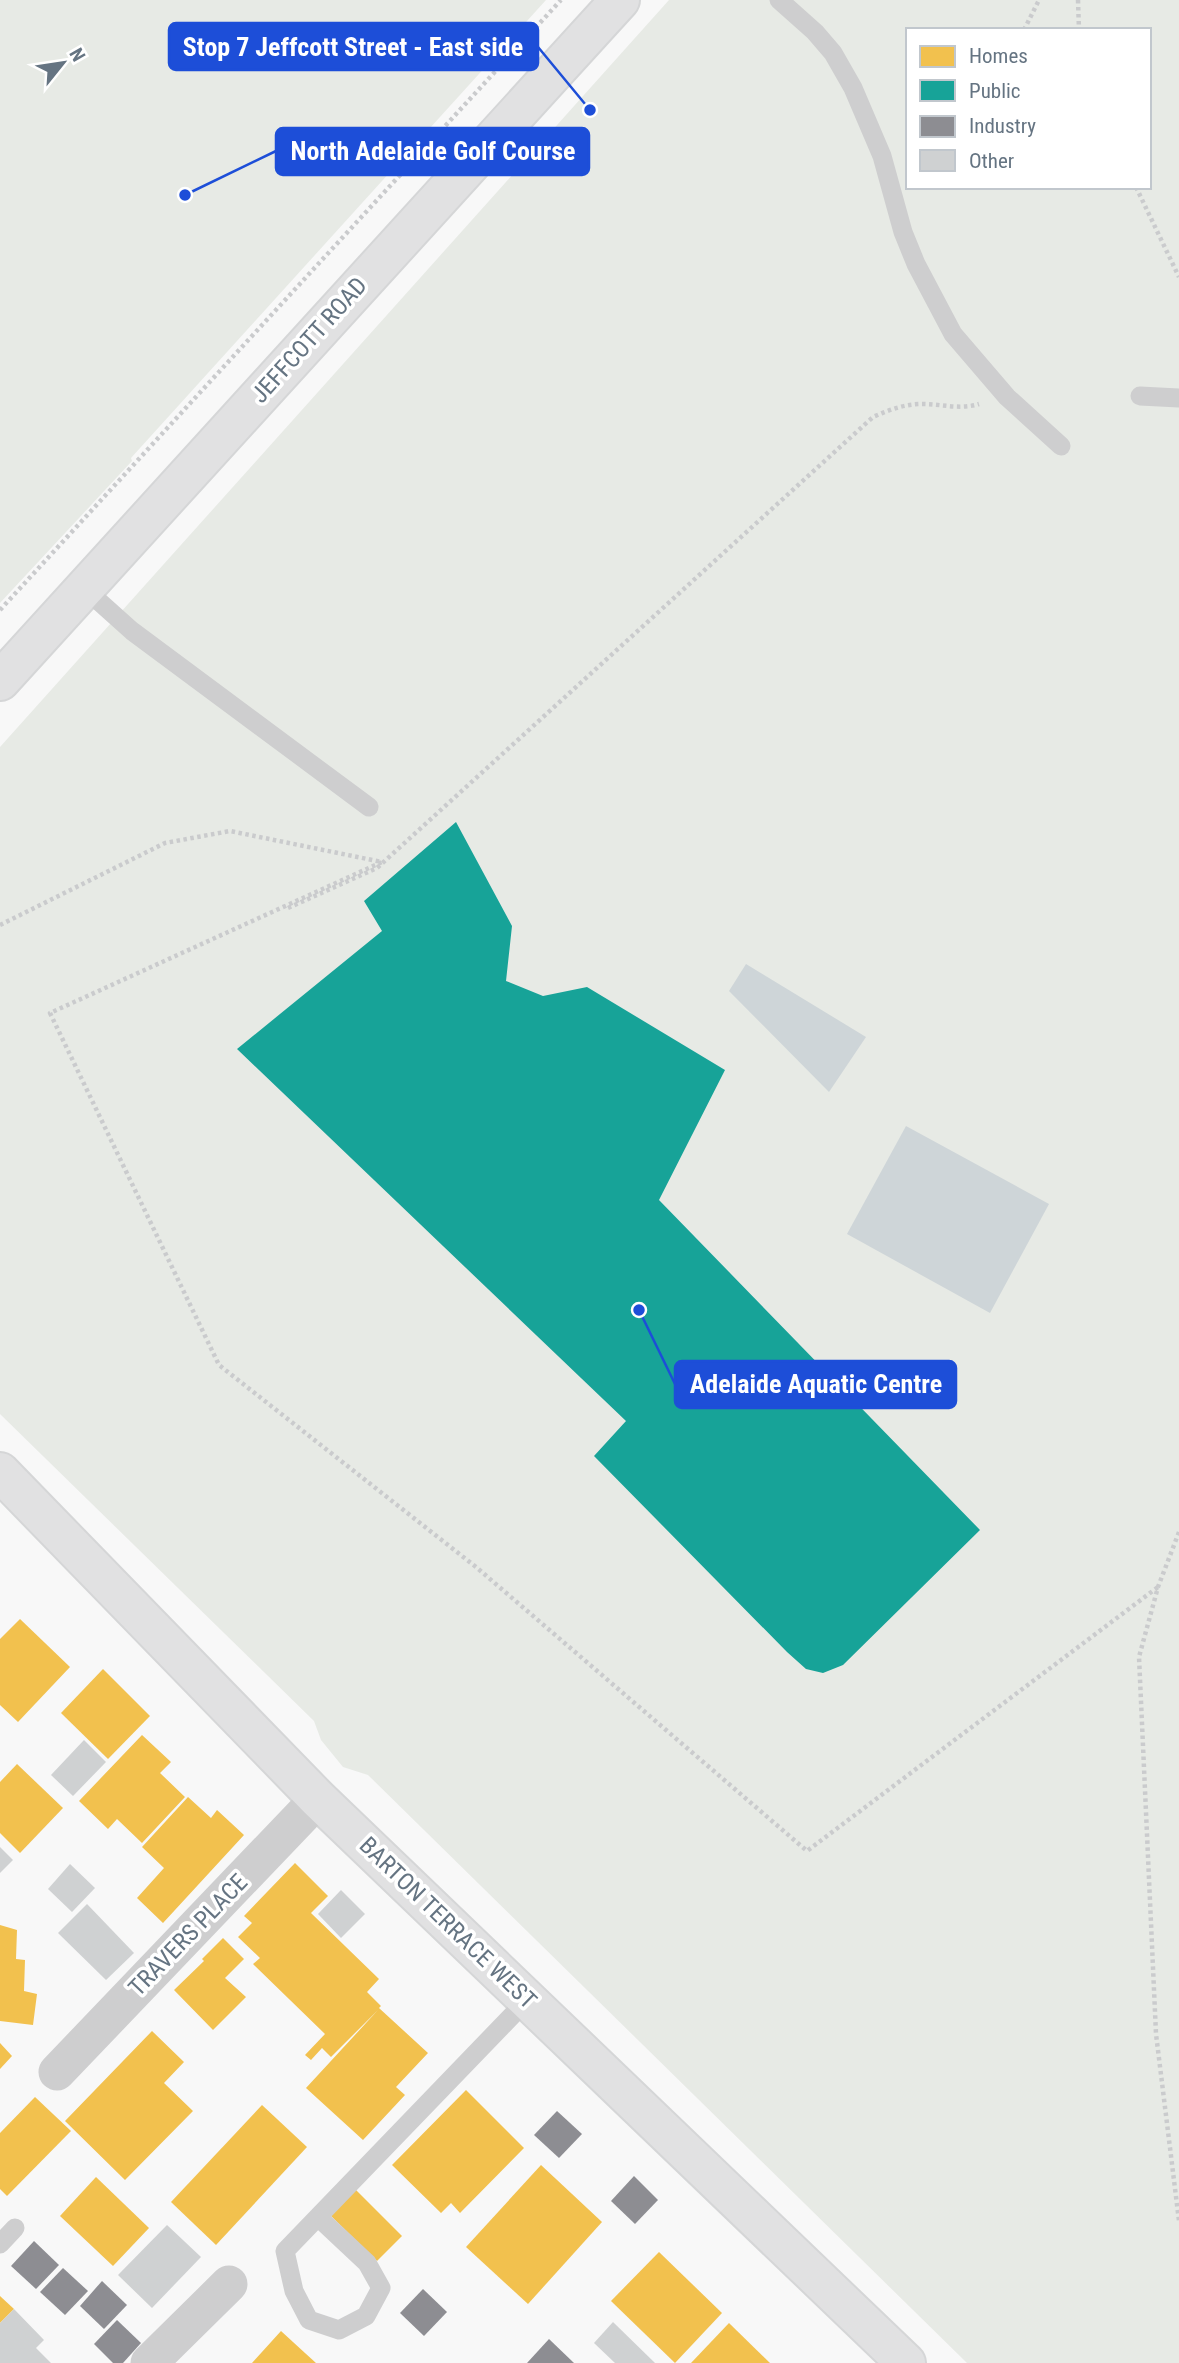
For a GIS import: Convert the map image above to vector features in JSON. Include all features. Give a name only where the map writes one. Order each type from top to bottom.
[{"type":"street","name":"JEFFCOTT ROAD","points":[[0,681],[620,0]]},
{"type":"street","name":"BARTON TERRACE WEST","points":[[0,1472],[318,1799],[906,2363]]},
{"type":"street","name":"TRAVERS PLACE","points":[[57,2072],[318,1799]]},
{"type":"street","points":[[149,2363],[229,2284]]},
{"type":"lane","points":[[779,0],[815,32],[833,53],[845,73],[868,119],[887,170],[903,232],[953,334],[1007,397],[1061,446]]},
{"type":"lane","points":[[1140,396],[1179,398]]},
{"type":"lane","points":[[84,588],[132,631],[369,807]]},
{"type":"lane","points":[[318,2217],[367,2263],[381,2288],[366,2316],[339,2330],[309,2320],[295,2291],[285,2250],[527,1999]]},
{"type":"lane","points":[[0,2244],[15,2228]]},
{"type":"path","points":[[0,610],[561,0]]},
{"type":"path","points":[[1025,28],[1038,0]]},
{"type":"path","points":[[1078,0],[1079,28]]},
{"type":"path","points":[[1137,189],[1179,277]]},
{"type":"path","points":[[50,1013],[377,868],[873,417],[904,406],[924,404],[971,407],[1007,397]]},
{"type":"path","points":[[0,925],[165,843],[230,831],[382,862],[50,1013]]},
{"type":"path","points":[[50,1013],[219,1365],[476,1567],[807,1852],[1158,1587]]},
{"type":"path","points":[[1179,1532],[1158,1587],[1139,1657],[1156,2034],[1179,2221]]},
{"type":"shaded area","points":[[0,0],[546,0],[131,458],[132,461],[0,603]]},
{"type":"shaded area","points":[[669,0],[1179,0],[1179,2363],[967,2363],[368,1775],[343,1767],[321,1740],[314,1721],[0,1414],[0,747]]},
{"type":"shaded area","points":[[746,964],[866,1037],[829,1092],[729,991]]},
{"type":"shaded area","points":[[906,1126],[1049,1204],[990,1313],[847,1234]]},
{"type":"building: Homes","points":[[20,1619],[70,1667],[18,1722],[0,1705],[0,1639]]},
{"type":"building: Homes","points":[[103,1669],[150,1716],[108,1759],[61,1713]]},
{"type":"building: Homes","points":[[142,1735],[171,1762],[160,1773],[185,1797],[142,1843],[117,1819],[108,1829],[79,1801]]},
{"type":"building: Homes","points":[[17,1764],[63,1808],[20,1853],[0,1833],[0,1782]]},
{"type":"building: Homes","points":[[188,1797],[211,1818],[217,1810],[244,1835],[163,1923],[137,1898],[164,1868],[142,1847]]},
{"type":"building: Homes","points":[[295,1863],[328,1896],[311,1913],[379,1979],[367,1992],[381,2006],[379,2008],[428,2053],[396,2087],[405,2095],[363,2140],[306,2088],[378,2010],[331,2057],[322,2048],[311,2060],[305,2055],[325,2034],[253,1964],[260,1958],[238,1937],[252,1923],[244,1916]]},
{"type":"building: Homes","points":[[0,1925],[17,1930],[16,1959],[25,1960],[24,1991],[37,1994],[33,2025],[0,2021]]},
{"type":"building: Homes","points":[[223,1938],[244,1959],[225,1978],[246,1997],[213,2030],[174,1990]]},
{"type":"building: Homes","points":[[152,2031],[184,2062],[164,2083],[193,2111],[125,2180],[65,2121]]},
{"type":"building: Homes","points":[[0,2043],[12,2056],[0,2069]]},
{"type":"building: Homes","points":[[466,2090],[524,2148],[460,2213],[451,2203],[441,2213],[392,2165]]},
{"type":"building: Homes","points":[[35,2097],[71,2131],[7,2196],[0,2189],[0,2133]]},
{"type":"building: Homes","points":[[262,2105],[307,2147],[216,2245],[171,2202]]},
{"type":"building: Homes","points":[[541,2165],[602,2222],[528,2304],[466,2247]]},
{"type":"building: Homes","points":[[96,2177],[149,2228],[113,2266],[60,2216]]},
{"type":"building: Homes","points":[[355,2189],[402,2236],[377,2261],[330,2215]]},
{"type":"building: Homes","points":[[659,2252],[722,2313],[675,2363],[611,2301]]},
{"type":"building: Homes","points":[[0,2296],[14,2309],[0,2323]]},
{"type":"building: Homes","points":[[729,2323],[770,2363],[691,2363]]},
{"type":"building: Homes","points":[[281,2331],[305,2353],[316,2363],[252,2363]]},
{"type":"building: Public","points":[[456,822],[512,926],[506,981],[543,996],[587,987],[725,1070],[659,1200],[980,1530],[843,1665],[823,1673],[806,1669],[594,1456],[626,1421],[237,1049],[382,931],[364,901]]},
{"type":"building: Industry","points":[[557,2111],[582,2134],[559,2158],[534,2135]]},
{"type":"building: Industry","points":[[634,2176],[658,2200],[635,2224],[611,2201]]},
{"type":"building: Industry","points":[[34,2241],[59,2265],[36,2289],[11,2266]]},
{"type":"building: Industry","points":[[63,2268],[88,2291],[65,2315],[40,2292]]},
{"type":"building: Industry","points":[[102,2281],[127,2305],[104,2329],[80,2306]]},
{"type":"building: Industry","points":[[423,2289],[447,2312],[424,2336],[400,2313]]},
{"type":"building: Industry","points":[[117,2320],[141,2343],[123,2363],[113,2363],[94,2344]]},
{"type":"building: Industry","points":[[549,2339],[574,2363],[527,2363]]},
{"type":"building: Other","points":[[84,1740],[106,1762],[73,1796],[51,1775]]},
{"type":"building: Other","points":[[0,1847],[13,1860],[0,1873]]},
{"type":"building: Other","points":[[70,1864],[95,1888],[72,1912],[48,1889]]},
{"type":"building: Other","points":[[341,1890],[365,1914],[341,1938],[318,1914]]},
{"type":"building: Other","points":[[87,1904],[134,1953],[106,1980],[58,1933]]},
{"type":"building: Other","points":[[167,2225],[201,2257],[152,2308],[118,2275]]},
{"type":"building: Other","points":[[14,2309],[44,2340],[36,2348],[51,2363],[0,2363],[0,2323]]},
{"type":"building: Other","points":[[613,2322],[655,2363],[615,2363],[594,2343]]},
{"type":"place","name":"Stop 7 Jeffcott Street - East side","points":[[590,110]]},
{"type":"place","name":"North Adelaide Golf Course","points":[[185,195]]},
{"type":"place","name":"Adelaide Aquatic Centre","points":[[639,1310]]}]
